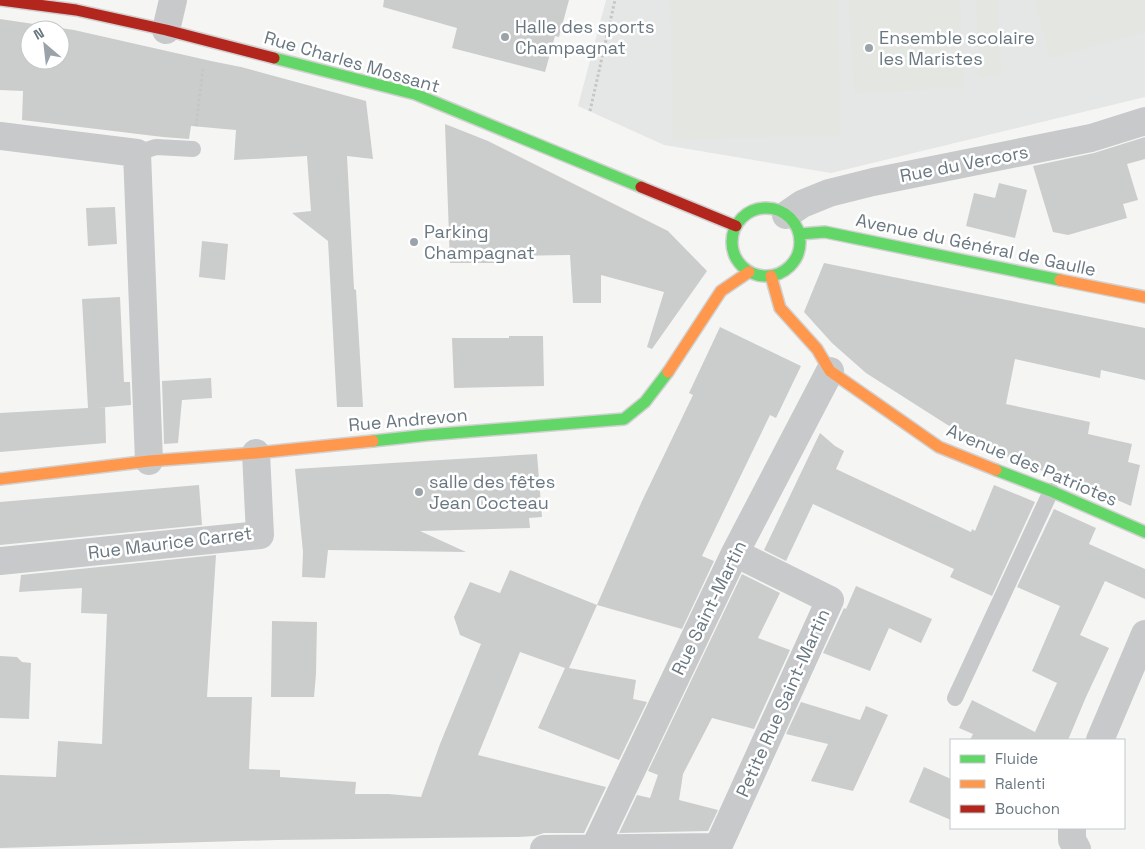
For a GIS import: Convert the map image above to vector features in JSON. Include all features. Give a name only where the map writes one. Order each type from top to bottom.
[{"type":"main road","name":"Rue Charles Mossant","points":[[0,0],[77,5],[166,30],[415,94],[736,226]]},
{"type":"main road","points":[[768,208],[777,210],[792,224],[799,246],[797,256],[790,266],[781,273],[771,276],[760,276],[749,272],[741,266],[735,257],[732,236],[741,218],[758,209],[768,208]]},
{"type":"main road","name":"Avenue du Général de Gaulle","points":[[792,224],[1145,297]]},
{"type":"main road","name":"Rue Andrevon","points":[[0,479],[149,461],[624,419],[645,402],[664,378],[721,291],[749,272]]},
{"type":"main road","name":"Avenue des Patriotes","points":[[771,276],[780,308],[817,349],[830,371],[939,447],[1051,491],[1145,532]]},
{"type":"street","points":[[166,30],[173,0]]},
{"type":"street","name":"Rue du Vercors","points":[[792,224],[802,204],[829,192],[1091,138],[1145,121]]},
{"type":"street","points":[[0,136],[137,153],[149,461]]},
{"type":"street","name":"Rue Saint-Martin","points":[[594,849],[735,553],[830,371]]},
{"type":"street","name":"Rue Maurice Carret","points":[[0,561],[260,534],[256,452]]},
{"type":"street","name":"Petite Rue Saint-Martin","points":[[717,848],[830,600],[735,553]]},
{"type":"street","points":[[1100,739],[1145,634]]},
{"type":"street","points":[[1072,829],[1072,840],[1077,849]]},
{"type":"street","points":[[544,849],[717,848]]},
{"type":"lane","points":[[137,153],[156,147],[193,149]]},
{"type":"lane","points":[[955,698],[1051,491]]},
{"type":"path","points":[[590,111],[616,0]]},
{"type":"path","points":[[193,149],[206,40]]},
{"type":"shaded area","name":"Ensemble scolaire les Maristes","points":[[606,0],[1145,0],[1145,97],[831,173],[664,145],[578,106]]},
{"type":"shaded area","points":[[670,0],[838,0],[840,135],[673,139]]},
{"type":"shaded area","points":[[849,0],[960,0],[964,87],[854,93]]},
{"type":"shaded area","points":[[976,0],[998,0],[1001,76],[980,77]]},
{"type":"shaded area","points":[[1035,0],[1145,0],[1145,32],[1050,58]]},
{"type":"building","name":"Halle des sports Champagnat","points":[[384,0],[569,0],[559,37],[555,36],[545,72],[452,48],[457,28],[383,7]]},
{"type":"building","points":[[0,19],[20,22],[20,70],[70,70],[70,29],[241,67],[366,101],[373,159],[347,156],[363,407],[337,407],[328,241],[292,213],[311,211],[307,156],[234,160],[236,130],[191,126],[189,139],[22,120],[23,91],[0,90]]},
{"type":"building","points":[[445,124],[488,141],[668,231],[707,271],[652,349],[647,347],[664,292],[601,275],[601,303],[573,303],[570,255],[500,256],[500,263],[450,263]]},
{"type":"building","points":[[1145,137],[1145,159],[1127,164],[1138,200],[1123,204],[1127,218],[1068,235],[1053,232],[1033,166],[1094,153]]},
{"type":"building","points":[[999,183],[1027,190],[1015,238],[966,226],[974,193],[995,198]]},
{"type":"building","points":[[115,207],[117,244],[88,246],[86,208]]},
{"type":"building","points":[[202,241],[228,244],[225,280],[199,277]]},
{"type":"building","points":[[824,263],[1145,328],[1145,380],[1101,370],[1100,378],[1015,359],[1006,404],[1090,422],[1088,434],[1132,444],[1128,462],[1140,465],[1131,506],[1110,497],[1109,499],[982,444],[946,424],[866,373],[832,343],[804,312]]},
{"type":"building","points":[[120,297],[124,382],[130,382],[131,405],[105,407],[106,443],[0,452],[0,413],[88,408],[82,299]]},
{"type":"building","points":[[720,327],[801,366],[776,418],[770,415],[702,556],[714,561],[682,629],[597,605],[642,501],[693,395],[689,393]]},
{"type":"building","points":[[509,336],[543,336],[544,386],[454,388],[452,338],[509,338]]},
{"type":"building","points":[[211,378],[212,398],[182,400],[178,443],[164,444],[162,381]]},
{"type":"building","points":[[820,433],[844,451],[836,469],[971,532],[972,529],[975,531],[994,485],[1035,502],[992,596],[950,577],[954,569],[813,504],[786,561],[764,550]]},
{"type":"building","name":"salle des fêtes Jean Cocteau","points":[[537,454],[542,517],[529,518],[530,528],[420,531],[466,552],[328,550],[325,578],[302,577],[303,552],[295,469]]},
{"type":"building","points":[[199,485],[202,525],[0,545],[0,502]]},
{"type":"building","points":[[1054,509],[1096,528],[1089,544],[1145,569],[1145,599],[1105,581],[1080,635],[1109,648],[1068,739],[970,739],[973,734],[959,728],[972,700],[1035,732],[1057,683],[1032,671],[1060,606],[1017,587]]},
{"type":"building","points":[[216,555],[207,697],[252,697],[249,769],[280,770],[280,777],[356,782],[355,794],[389,794],[421,797],[440,744],[481,644],[460,635],[454,617],[470,582],[500,593],[510,570],[597,605],[569,668],[636,680],[633,699],[647,702],[619,760],[538,728],[565,668],[520,652],[478,755],[606,787],[584,833],[544,833],[535,836],[518,837],[276,840],[0,848],[0,775],[56,777],[58,741],[102,744],[107,614],[81,613],[82,588],[19,592],[21,575]]},
{"type":"building","points":[[742,574],[780,593],[758,638],[790,650],[754,729],[712,718],[683,774],[679,800],[718,810],[708,831],[619,833],[637,795],[650,798],[658,775],[648,771]]},
{"type":"building","points":[[856,586],[932,619],[921,643],[889,628],[870,671],[823,653]]},
{"type":"building","points":[[272,621],[317,622],[314,697],[271,697]]},
{"type":"building","points":[[0,656],[17,657],[22,662],[31,663],[29,719],[0,718]]},
{"type":"building","points":[[801,702],[860,720],[866,706],[888,715],[853,791],[811,781],[828,744],[786,734]]},
{"type":"building","points":[[924,767],[950,779],[950,820],[909,802]]},
{"type":"traffic: fast","points":[[274,58],[415,94],[641,187]]},
{"type":"traffic: fast","points":[[766,208],[779,211],[790,218],[797,229],[800,242],[797,255],[790,266],[779,273],[766,276],[753,273],[742,266],[735,255],[732,242],[735,229],[742,218],[753,211],[766,208]]},
{"type":"traffic: fast","points":[[799,234],[825,232],[1060,280]]},
{"type":"traffic: fast","points":[[373,441],[624,419],[645,402],[668,372]]},
{"type":"traffic: fast","points":[[996,470],[1051,491],[1145,532]]},
{"type":"traffic: slow","points":[[668,372],[721,291],[749,272]]},
{"type":"traffic: slow","points":[[771,276],[780,308],[817,349],[830,371],[939,447],[996,470]]},
{"type":"traffic: slow","points":[[1060,280],[1145,297]]},
{"type":"traffic: slow","points":[[0,479],[149,461],[256,453],[373,441]]},
{"type":"traffic: jam","points":[[0,0],[76,10],[166,30],[274,58]]},
{"type":"traffic: jam","points":[[641,187],[736,226]]},
{"type":"place","name":"Halle des sports Champagnat","points":[[505,37]]},
{"type":"place","name":"Ensemble scolaire les Maristes","points":[[869,48]]},
{"type":"place","name":"Parking Champagnat","points":[[414,242]]},
{"type":"place","name":"salle des fêtes Jean Cocteau","points":[[419,492]]}]
